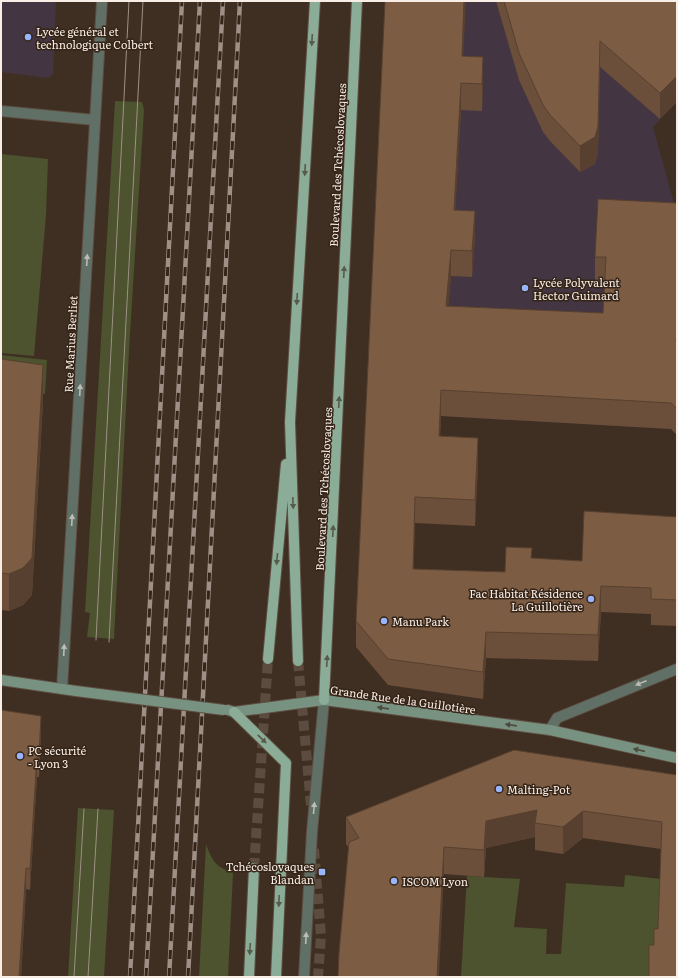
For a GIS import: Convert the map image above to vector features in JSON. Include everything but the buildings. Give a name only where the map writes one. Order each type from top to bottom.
[{"type":"main road","points":[[268,659],[290,422],[315,1]]},
{"type":"main road","name":"Boulevard des Tchécoslovaques","points":[[324,700],[357,1]]},
{"type":"main road","points":[[290,422],[298,661]]},
{"type":"main road","name":"Grande Rue de la Guillotière","points":[[1,680],[234,712],[324,700],[550,730],[677,758]]},
{"type":"main road","points":[[234,712],[286,762],[276,977]]},
{"type":"main road","points":[[249,977],[254,868]]},
{"type":"street","name":"Rue Marius Berliet","points":[[62,688],[102,1]]},
{"type":"street","points":[[1,111],[95,120]]},
{"type":"street","points":[[550,730],[557,718],[677,669]]},
{"type":"street","name":"Boulevard des Tchécoslovaques","points":[[304,977],[312,832],[324,700]]},
{"type":"shaded area","name":"Lycée général et technologique Colbert","points":[[1,1],[56,1],[53,74],[48,78],[1,72]]},
{"type":"shaded area","name":"Lycée Polyvalent Hector Guimard","points":[[387,1],[662,1],[677,14],[677,102],[653,127],[677,214],[677,362],[671,429],[441,416]]},
{"type":"green space","points":[[115,101],[142,102],[144,110],[129,350],[114,639],[87,637],[90,613],[85,612]]},
{"type":"green space","points":[[1,154],[48,159],[46,215],[34,356],[1,353]]},
{"type":"green space","points":[[1,355],[47,360],[45,394],[1,390]]},
{"type":"green space","points":[[78,808],[114,810],[104,977],[68,977]]},
{"type":"green space","points":[[206,844],[215,863],[233,873],[228,977],[199,977]]},
{"type":"green space","points":[[625,875],[661,879],[658,956],[649,977],[461,977],[467,876],[520,879],[514,927],[547,929],[546,954],[561,954],[566,883],[624,887]]},
{"type":"tunnel","points":[[254,868],[268,659]]},
{"type":"tunnel","points":[[298,661],[311,805]]},
{"type":"tunnel","points":[[314,849],[321,936],[318,977]]},
{"type":"tram line","points":[[96,640],[129,1]]},
{"type":"tram line","points":[[109,642],[143,1]]},
{"type":"tram line","points":[[74,977],[84,809]]},
{"type":"tram line","points":[[88,977],[98,809]]},
{"type":"railway","points":[[130,977],[182,1]]},
{"type":"railway","points":[[146,977],[200,1]]},
{"type":"railway","points":[[169,977],[223,1]]},
{"type":"railway","points":[[188,977],[240,1]]},
{"type":"place","name":"Lycée général et technologique Colbert","points":[[28,37]]},
{"type":"place","name":"Lycée Polyvalent Hector Guimard","points":[[525,288]]},
{"type":"place","name":"Fac Habitat Résidence La Guillotière","points":[[591,599]]},
{"type":"place","name":"Manu Park","points":[[384,621]]},
{"type":"place","name":"PC sécurité - Lyon 3","points":[[20,756]]},
{"type":"place","name":"Malting-Pot","points":[[499,789]]},
{"type":"place","name":"Tchécoslovaques Blandan","points":[[322,872]]},
{"type":"place","name":"ISCOM Lyon","points":[[394,881]]}]
